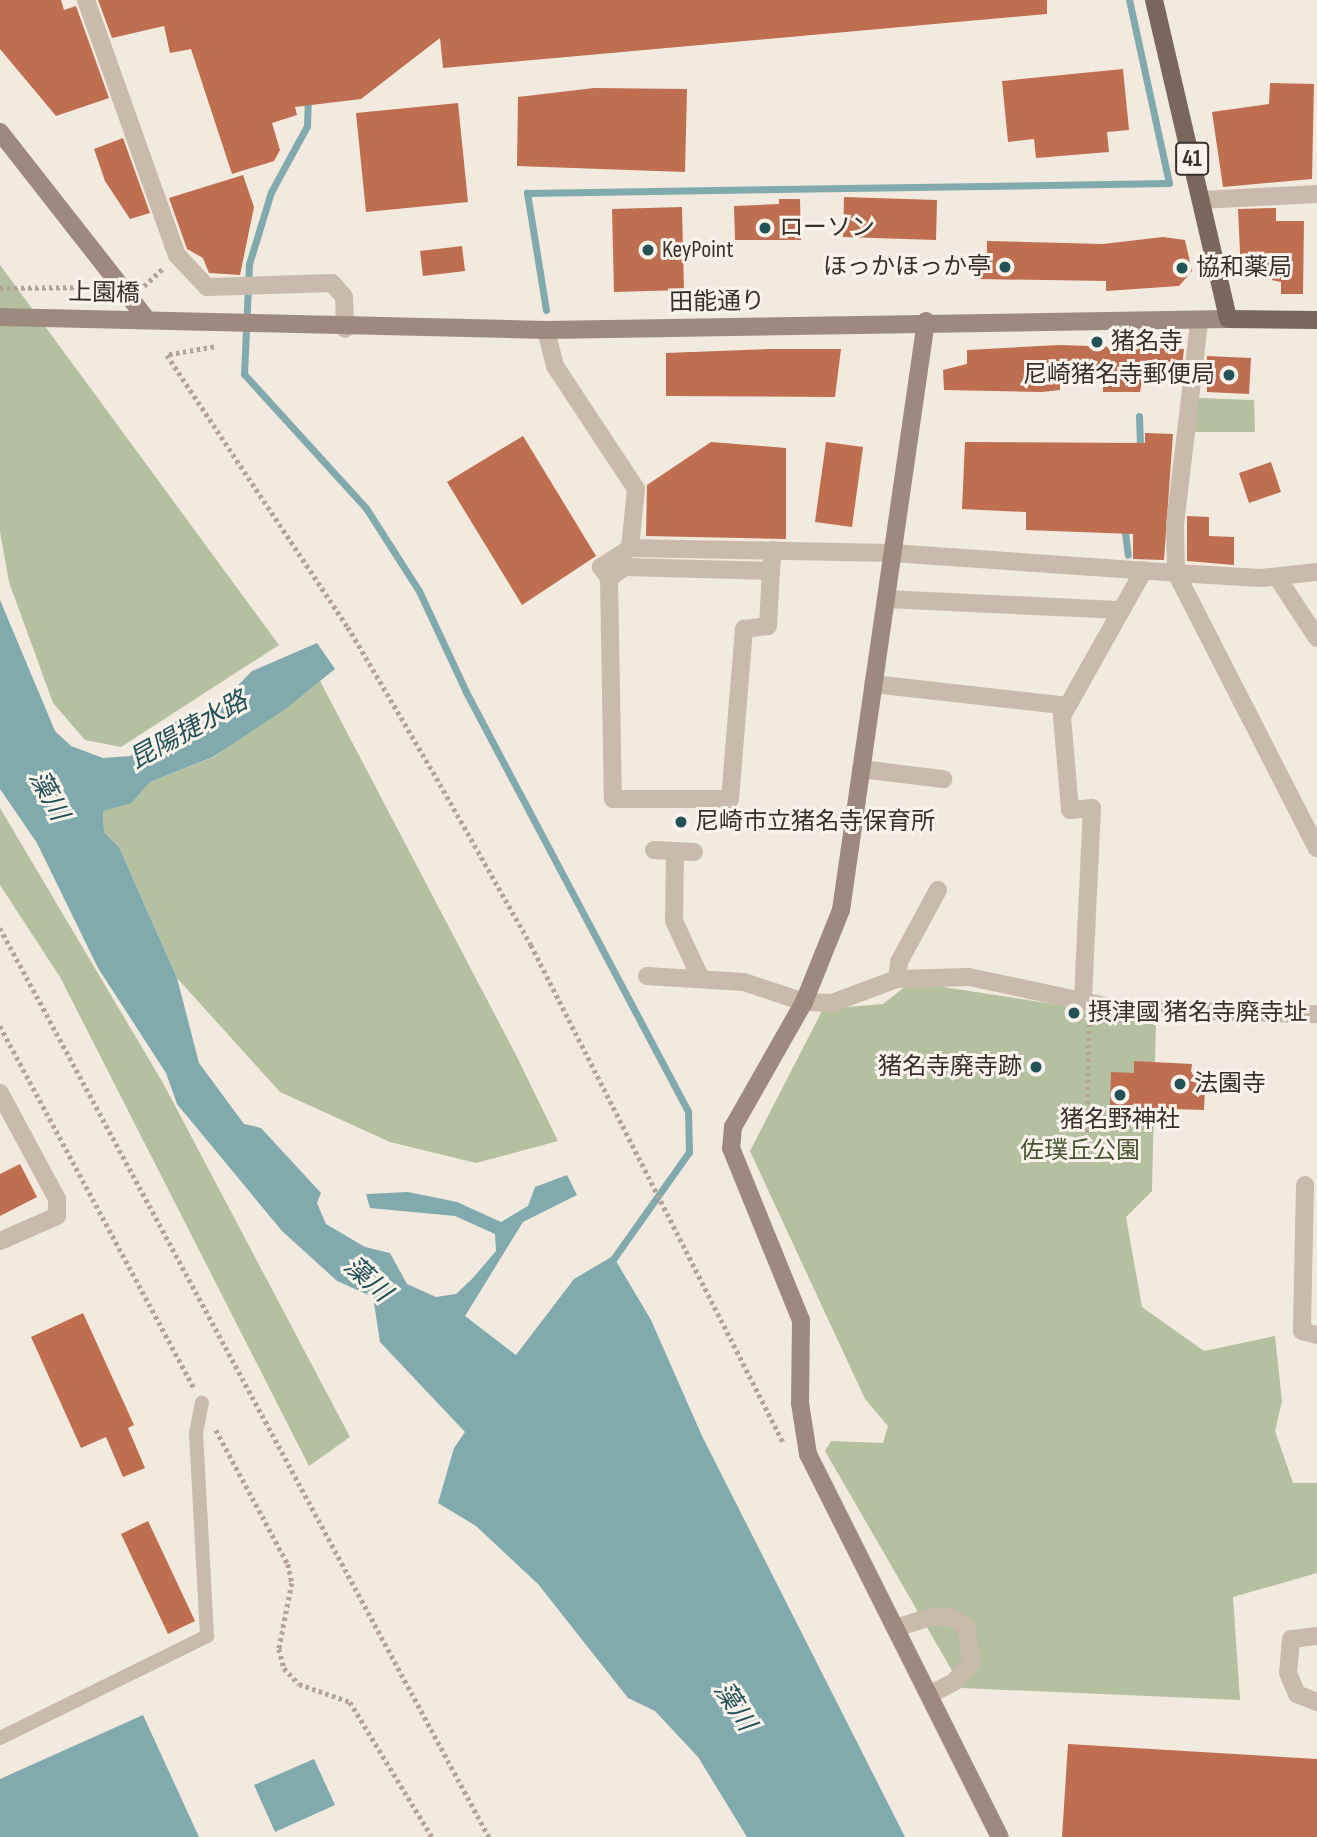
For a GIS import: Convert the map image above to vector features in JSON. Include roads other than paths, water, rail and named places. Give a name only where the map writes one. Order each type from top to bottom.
[{"type":"main road","name":"41","points":[[1154,0],[1228,319]]},
{"type":"main road","points":[[1228,319],[1317,320]]},
{"type":"street","points":[[86,0],[177,255],[207,287],[332,283],[344,297],[345,329]]},
{"type":"street","points":[[0,132],[145,317]]},
{"type":"street","points":[[1202,200],[1317,194]]},
{"type":"street","name":"上園橋","points":[[0,317],[124,316],[208,322]]},
{"type":"street","name":"田能通り","points":[[208,322],[345,329],[546,330],[926,321],[1199,323],[1228,319]]},
{"type":"street","points":[[926,321],[839,920],[804,1002],[733,1127],[731,1148],[801,1320],[800,1403],[808,1454],[1000,1837]]},
{"type":"street","points":[[1199,323],[1175,524],[1176,573],[1317,847]]},
{"type":"street","points":[[546,330],[555,366],[636,489],[630,548]]},
{"type":"street","points":[[773,550],[768,626],[744,629],[730,799],[613,799],[609,578],[601,567],[630,548],[773,550],[892,553],[1176,573],[1277,577],[1317,572]]},
{"type":"street","points":[[609,578],[625,567],[772,571]]},
{"type":"street","points":[[1083,998],[1092,808],[1070,810],[1062,716],[1144,570]]},
{"type":"street","points":[[1277,577],[1317,638]]},
{"type":"street","points":[[886,599],[1122,610]]},
{"type":"street","points":[[873,684],[1068,706]]},
{"type":"street","points":[[861,769],[943,779]]},
{"type":"street","points":[[654,850],[694,852]]},
{"type":"street","points":[[675,851],[674,921],[701,979]]},
{"type":"street","points":[[897,979],[899,962],[938,890]]},
{"type":"street","points":[[647,976],[744,982],[804,1002],[832,1003],[897,979],[969,978],[1083,998],[1132,1010],[1317,1014]]},
{"type":"street","points":[[0,1093],[57,1199],[57,1216],[0,1241]]},
{"type":"street","points":[[1305,1185],[1302,1331],[1317,1335]]},
{"type":"street","points":[[895,1628],[930,1617],[950,1616],[966,1626],[972,1661],[954,1682],[929,1695]]},
{"type":"street","points":[[1317,1636],[1291,1639],[1289,1673],[1297,1694],[1317,1702]]},
{"type":"lane","points":[[0,1738],[207,1636],[196,1433],[202,1403]]},
{"type":"water","points":[[0,600],[55,731],[71,746],[103,758],[130,756],[177,720],[203,721],[252,671],[317,643],[335,669],[284,710],[213,757],[150,782],[131,803],[103,811],[104,832],[119,847],[177,978],[199,1063],[244,1124],[261,1128],[321,1193],[317,1203],[326,1224],[365,1247],[390,1253],[407,1284],[436,1297],[456,1294],[472,1279],[496,1251],[495,1234],[455,1216],[370,1208],[366,1194],[408,1192],[457,1202],[501,1222],[528,1206],[535,1187],[567,1175],[577,1195],[523,1222],[465,1316],[516,1355],[574,1279],[613,1256],[651,1320],[702,1436],[905,1837],[747,1837],[698,1757],[655,1711],[628,1698],[538,1584],[476,1526],[438,1503],[454,1448],[465,1432],[380,1342],[373,1297],[337,1281],[282,1231],[177,1104],[166,1073],[98,968],[37,843],[0,789]]},
{"type":"water","points":[[143,1715],[199,1837],[0,1837],[0,1779]]},
{"type":"water","points":[[314,1759],[335,1805],[275,1832],[254,1785]]},
{"type":"waterway","points":[[546,310],[527,193],[1169,183],[1129,0]]},
{"type":"waterway","points":[[308,97],[307,126],[271,192],[249,264],[244,374],[366,508],[419,591],[466,692],[688,1111],[689,1152],[609,1265]]},
{"type":"waterway","points":[[1139,416],[1140,452]]},
{"type":"waterway","points":[[1124,524],[1128,555]]},
{"type":"place","name":"ローソン","points":[[765,228]]},
{"type":"place","name":"KeyPoint","points":[[648,250]]},
{"type":"place","name":"ほっかほっか亭","points":[[1005,267]]},
{"type":"place","name":"協和薬局","points":[[1182,268]]},
{"type":"place","name":"猪名寺","points":[[1097,342]]},
{"type":"place","name":"尼崎猪名寺郵便局","points":[[1229,375]]},
{"type":"place","name":"尼崎市立猪名寺保育所","points":[[681,822]]},
{"type":"place","name":"摂津國 猪名寺廃寺址","points":[[1074,1013]]},
{"type":"place","name":"猪名寺廃寺跡","points":[[1036,1067]]},
{"type":"place","name":"法園寺","points":[[1180,1084]]},
{"type":"place","name":"猪名野神社","points":[[1120,1095]]},
{"type":"water label","name":"昆陽捷水路","points":[[189,731]]},
{"type":"water label","name":"藻川","points":[[48,796]]},
{"type":"water label","name":"藻川","points":[[367,1280]]},
{"type":"water label","name":"藻川","points":[[734,1707]]},
{"type":"park label","name":"佐璞丘公園","points":[[1080,1151]]}]
